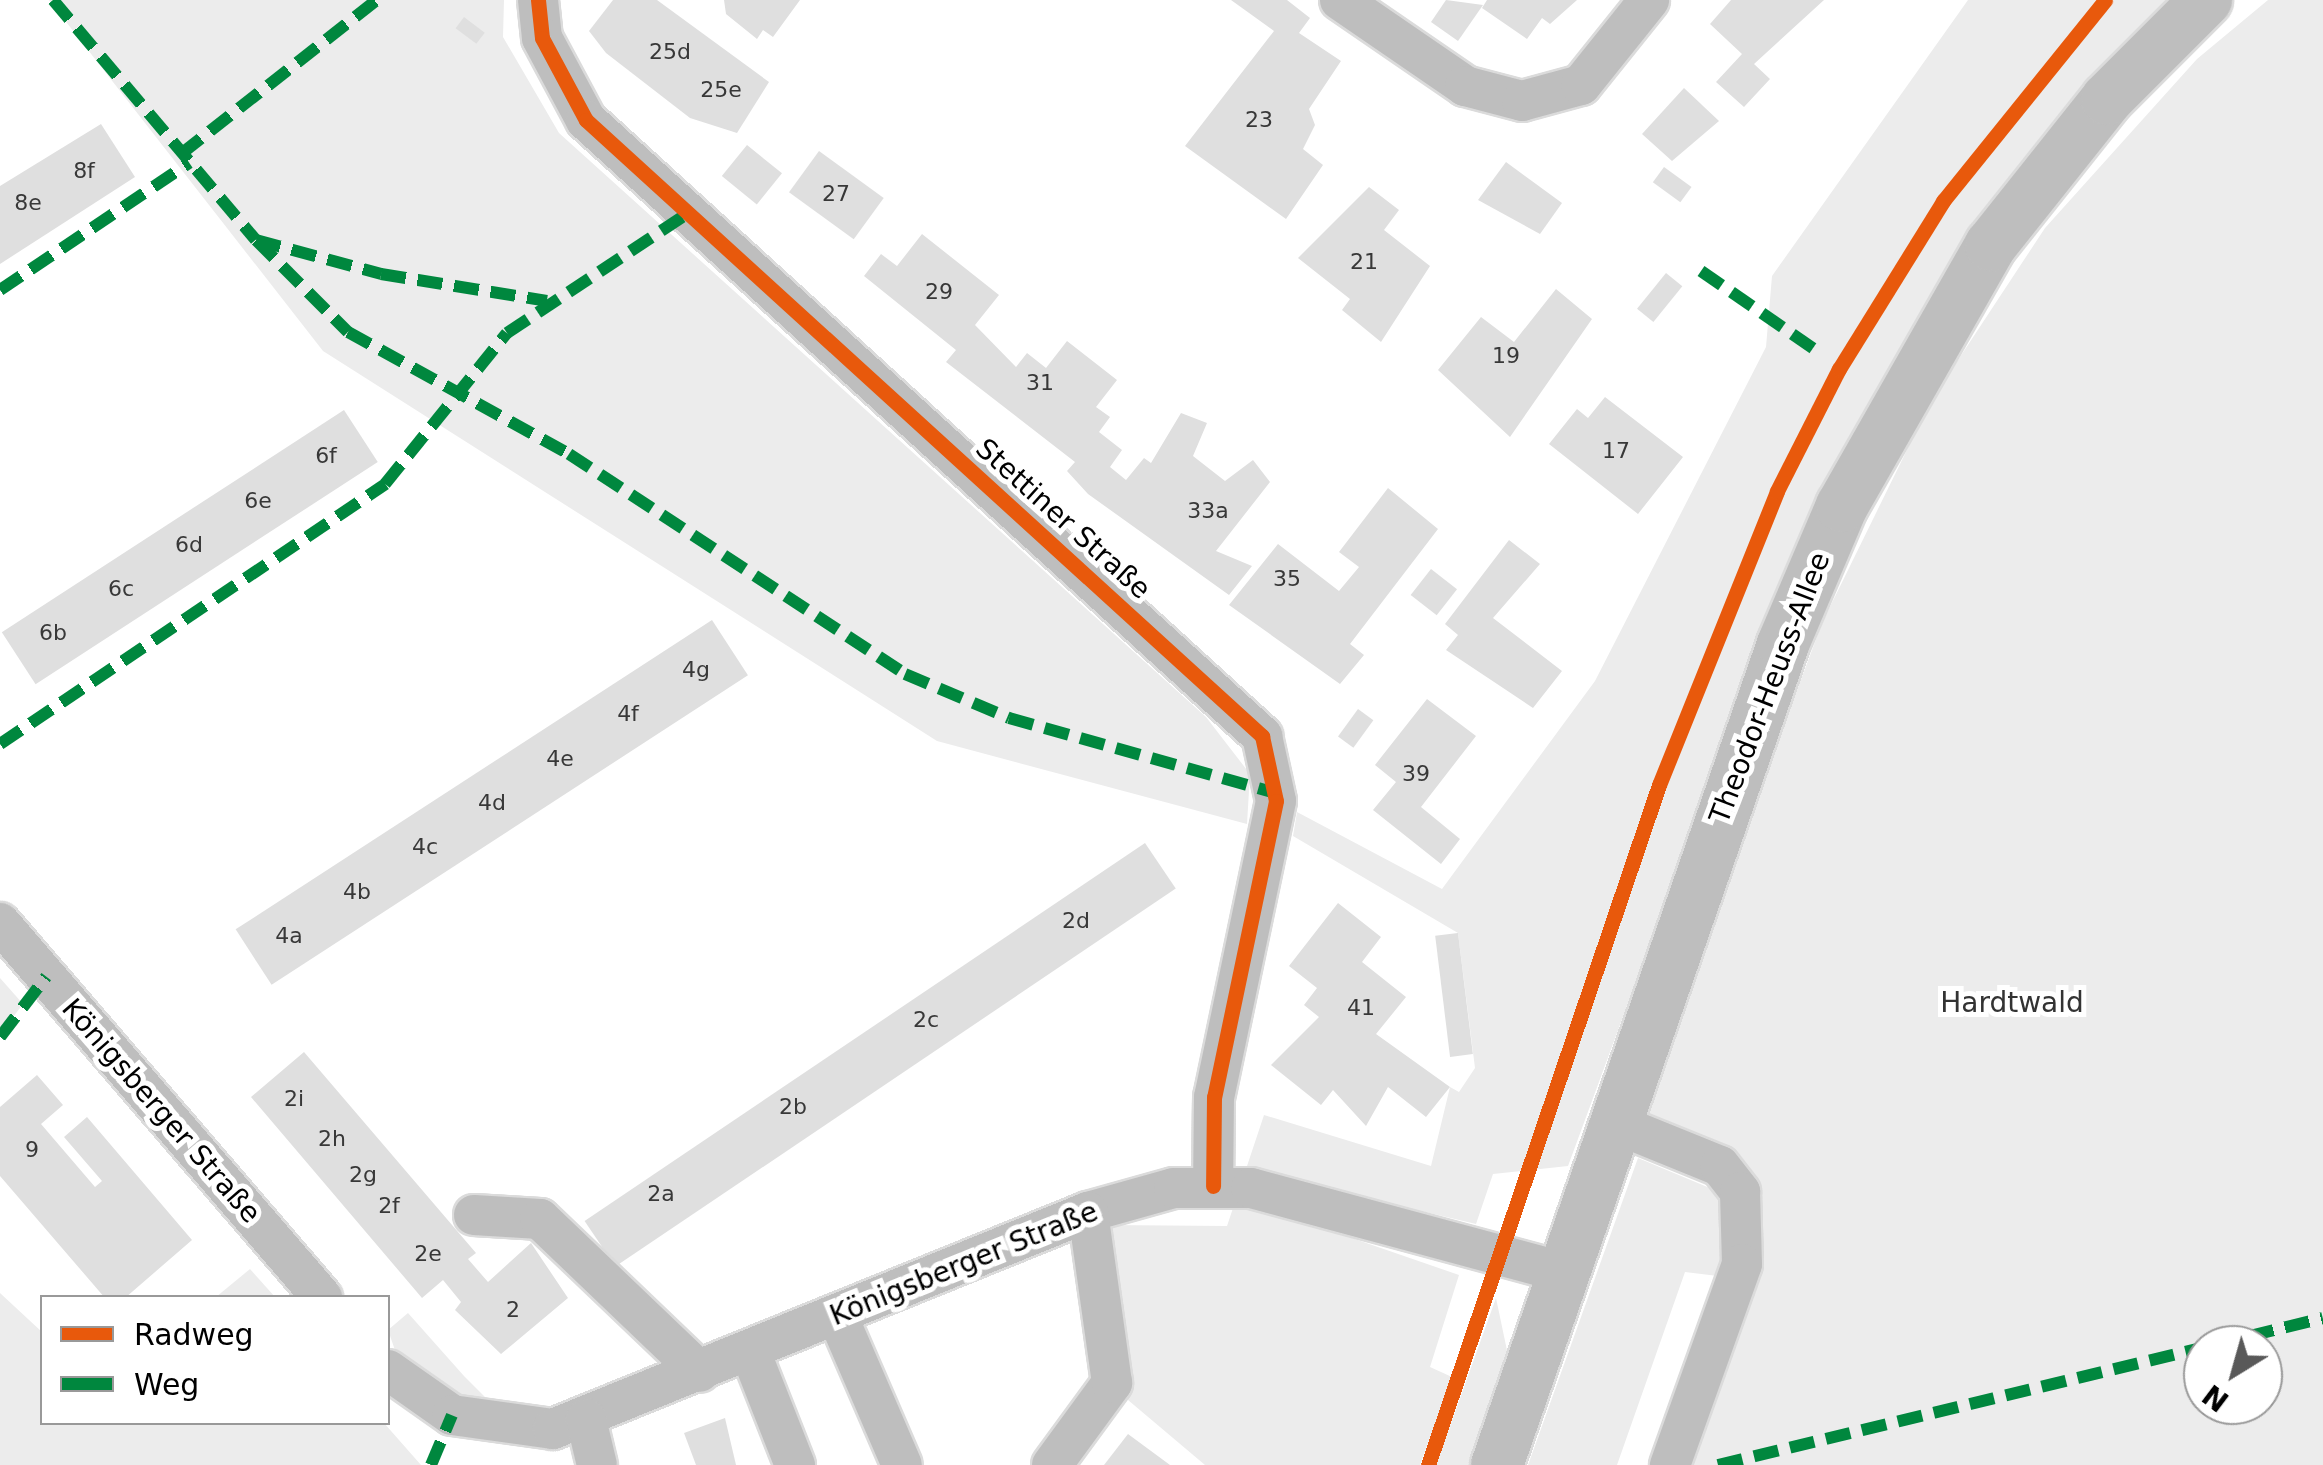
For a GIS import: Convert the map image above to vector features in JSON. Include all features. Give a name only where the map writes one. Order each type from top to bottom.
[{"type":"main road","name":"Theodor-Heuss-Allee","points":[[1497,1465],[1783,644],[1910,374],[2044,174],[2206,0]]},
{"type":"street","name":"Stettiner Straße","points":[[538,0],[542,38],[586,120],[1262,736],[1274,772],[1274,820],[1214,1096],[1213,1186]]},
{"type":"street","points":[[1340,0],[1466,86],[1522,101],[1580,85],[1649,0]]},
{"type":"street","name":"Königsberger Straße","points":[[0,923],[319,1295]]},
{"type":"street","points":[[1614,1123],[1720,1166],[1740,1192],[1742,1264],[1670,1465]]},
{"type":"street","name":"Königsberger Straße","points":[[390,1372],[420,1398],[488,1426],[553,1429],[1088,1212],[1213,1186],[1252,1188],[1563,1272]]},
{"type":"street","points":[[1052,1465],[1112,1383],[1088,1212]]},
{"type":"street","points":[[474,1215],[540,1219],[700,1372]]},
{"type":"street","points":[[837,1315],[902,1465]]},
{"type":"street","points":[[750,1351],[795,1465]]},
{"type":"street","points":[[586,1418],[598,1465]]},
{"type":"green space","points":[[49,0],[504,0],[503,37],[559,133],[1206,717],[1250,774],[1247,824],[937,741],[323,351]]},
{"type":"green space","points":[[1968,0],[2168,0],[2064,114],[1962,249],[1895,359],[1743,691],[1568,1166],[1493,1174],[1476,1224],[1252,1171],[1242,1200],[1459,1275],[1430,1367],[1452,1377],[1420,1465],[1205,1465],[1128,1400],[1106,1225],[1227,1226],[1264,1115],[1431,1166],[1450,1087],[1459,1092],[1475,1068],[1458,933],[1293,836],[1297,812],[1442,889],[1595,681],[1766,347],[1772,276]]},
{"type":"green space","name":"Hardtwald","points":[[2268,0],[2323,0],[2323,1465],[1682,1465],[1754,1219],[1749,1171],[1636,1115],[1823,621],[1931,401],[2045,228],[2197,59]]},
{"type":"green space","points":[[0,978],[23,1004],[0,1034]]},
{"type":"green space","points":[[1638,1158],[1717,1191],[1728,1225],[1726,1277],[1685,1272],[1617,1465],[1528,1465]]},
{"type":"green space","points":[[250,1269],[273,1295],[218,1295]]},
{"type":"green space","points":[[0,1293],[40,1330],[40,1425],[386,1425],[421,1465],[0,1465]]},
{"type":"green space","points":[[1496,1298],[1509,1360],[1473,1465],[1436,1465]]},
{"type":"green space","points":[[408,1313],[492,1404],[445,1390],[397,1356],[390,1328]]},
{"type":"building","points":[[613,0],[657,0],[769,82],[737,133],[690,118],[606,53],[589,31]]},
{"type":"building","points":[[724,0],[800,0],[773,37],[763,30],[757,39],[726,14]]},
{"type":"building","points":[[1231,0],[1287,0],[1310,18],[1299,33],[1341,61],[1309,109],[1315,125],[1303,149],[1323,165],[1286,219],[1185,146],[1274,31]]},
{"type":"building","points":[[1446,0],[1483,5],[1458,41],[1431,22]]},
{"type":"building","points":[[1487,0],[1577,0],[1550,24],[1542,18],[1527,39],[1482,8]]},
{"type":"building","points":[[1731,0],[1824,0],[1754,64],[1770,79],[1744,107],[1716,82],[1742,54],[1710,24]]},
{"type":"building","points":[[464,17],[485,33],[476,44],[456,28]]},
{"type":"building","points":[[1684,88],[1719,121],[1672,161],[1642,134]]},
{"type":"building","points":[[101,124],[135,177],[0,264],[0,186]]},
{"type":"building","points":[[747,145],[782,173],[757,204],[722,176]]},
{"type":"building","points":[[819,151],[884,198],[854,239],[789,192]]},
{"type":"building","points":[[1506,162],[1562,203],[1540,234],[1478,200]]},
{"type":"building","points":[[1664,167],[1692,187],[1680,202],[1653,182]]},
{"type":"building","points":[[1369,187],[1399,210],[1384,230],[1430,266],[1381,342],[1342,310],[1350,299],[1298,258]]},
{"type":"building","points":[[922,234],[999,295],[975,325],[1016,367],[1027,353],[1046,368],[1067,341],[1117,380],[1096,407],[1110,417],[1099,432],[1122,450],[1110,467],[1126,480],[1144,458],[1151,463],[1181,413],[1207,423],[1193,456],[1225,481],[1253,460],[1270,482],[1216,551],[1252,566],[1229,595],[1088,494],[1067,471],[1075,462],[946,362],[956,350],[864,276],[881,254],[897,266]]},
{"type":"building","points":[[1666,273],[1682,286],[1653,322],[1637,309]]},
{"type":"building","points":[[1556,289],[1592,319],[1510,437],[1438,370],[1481,317],[1514,342]]},
{"type":"building","points":[[1605,397],[1683,457],[1638,514],[1549,444],[1577,409],[1588,418]]},
{"type":"building","points":[[344,410],[378,462],[36,684],[2,632]]},
{"type":"building","points":[[1388,488],[1438,529],[1350,644],[1364,655],[1340,684],[1229,605],[1278,544],[1339,591],[1359,567],[1339,552]]},
{"type":"building","points":[[1509,540],[1540,564],[1493,618],[1562,671],[1533,708],[1446,650],[1458,635],[1445,624]]},
{"type":"building","points":[[1431,569],[1457,589],[1437,615],[1411,595]]},
{"type":"building","points":[[712,620],[748,675],[272,985],[236,929]]},
{"type":"building","points":[[1427,699],[1476,736],[1421,807],[1460,839],[1441,864],[1373,810],[1396,782],[1375,765]]},
{"type":"building","points":[[1358,709],[1373,720],[1353,748],[1338,737]]},
{"type":"building","points":[[1145,843],[1176,889],[615,1267],[585,1221]]},
{"type":"building","points":[[1338,903],[1381,937],[1362,962],[1406,997],[1376,1034],[1450,1087],[1426,1117],[1388,1087],[1366,1126],[1333,1090],[1321,1105],[1271,1065],[1319,1017],[1304,1005],[1317,988],[1289,966]]},
{"type":"building","points":[[1458,933],[1473,1054],[1450,1057],[1435,936]]},
{"type":"building","points":[[304,1052],[476,1253],[468,1259],[488,1282],[531,1243],[568,1298],[501,1354],[455,1310],[461,1302],[443,1280],[422,1298],[251,1097]]},
{"type":"building","points":[[37,1075],[63,1105],[41,1124],[95,1187],[102,1181],[64,1137],[87,1117],[192,1240],[128,1295],[102,1295],[0,1176],[0,1107]]},
{"type":"building","points":[[725,1418],[736,1465],[696,1465],[684,1433]]},
{"type":"building","points":[[1128,1434],[1170,1465],[1104,1465]]},
{"type":"marked path","points":[[53,0],[256,240],[348,332],[569,454],[905,674],[1009,718],[1275,793]]},
{"type":"marked path","points":[[181,154],[377,0]]},
{"type":"marked path","points":[[0,290],[189,163]]},
{"type":"marked path","points":[[0,744],[385,484],[507,333],[687,214]]},
{"type":"marked path","points":[[256,240],[381,274],[547,301]]},
{"type":"marked path","points":[[1701,271],[1820,353]]},
{"type":"marked path","points":[[0,1037],[46,977]]},
{"type":"marked path","points":[[2283,1328],[2323,1318]]},
{"type":"marked path","points":[[1718,1465],[2183,1353]]},
{"type":"marked path","points":[[431,1465],[452,1415]]},
{"type":"cycle path","points":[[538,0],[542,38],[586,120],[1262,736],[1276,801],[1214,1097],[1213,1186]]},
{"type":"cycle path","points":[[1428,1465],[1659,785],[1777,491],[1839,369],[1943,201],[2105,0]]}]
